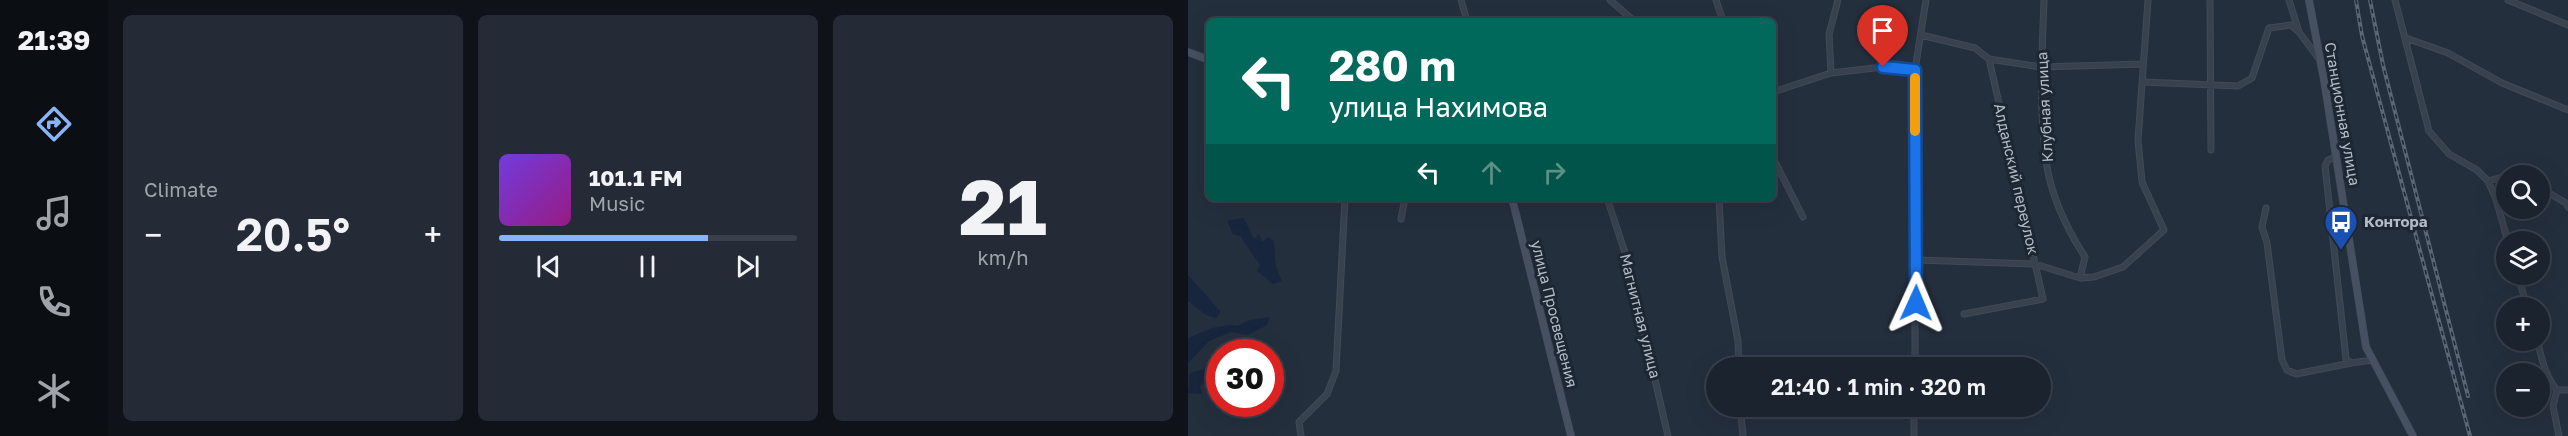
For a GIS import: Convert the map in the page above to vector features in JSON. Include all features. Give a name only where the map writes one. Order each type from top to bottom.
[{"type":"main road","name":"Станционная улица","points":[[2309,0],[2366,347],[2413,436]]},
{"type":"main road","points":[[1188,52],[1206,59]]},
{"type":"main road","name":"улица Просвещения","points":[[1513,201],[1571,436]]},
{"type":"street","points":[[1461,0],[1466,18]]},
{"type":"street","points":[[1610,0],[1631,18]]},
{"type":"street","points":[[1716,0],[1722,18]]},
{"type":"street","points":[[1831,73],[1829,34],[1838,0]]},
{"type":"street","points":[[1915,357],[1917,260],[1915,70],[1926,0]]},
{"type":"street","name":"Клубная улица","points":[[2044,0],[2041,67],[2046,162],[2060,209],[2085,257],[2080,278]]},
{"type":"street","points":[[1917,260],[2035,264],[2080,278],[2094,277],[2123,267],[2164,230],[2142,182],[2138,140],[2148,0]]},
{"type":"street","points":[[2210,0],[2211,150]]},
{"type":"street","points":[[2289,0],[2299,32]]},
{"type":"street","points":[[2396,0],[2429,131],[2449,154],[2476,170],[2488,181],[2496,199],[2505,231]]},
{"type":"street","points":[[2508,0],[2568,25]]},
{"type":"street","points":[[2142,82],[2238,86],[2252,78],[2269,28],[2291,25],[2319,59]]},
{"type":"street","points":[[1921,35],[1975,48],[1989,59],[2041,67],[2143,64]]},
{"type":"street","points":[[2405,38],[2448,53],[2502,83],[2568,110]]},
{"type":"street","name":"Алданский переулок","points":[[1964,314],[2043,299],[1989,59]]},
{"type":"street","points":[[1776,91],[1831,73],[1883,67],[1915,70]]},
{"type":"street","points":[[2336,157],[2328,160],[2325,166],[2346,359],[2351,363]]},
{"type":"street","points":[[1776,164],[1803,216]]},
{"type":"street","points":[[2488,181],[2496,179]]},
{"type":"street","points":[[2550,194],[2566,203],[2568,207]]},
{"type":"street","points":[[1301,436],[1299,422],[1327,394],[1336,371],[1345,201]]},
{"type":"street","points":[[1401,219],[1404,201]]},
{"type":"street","name":"Магнитная улица","points":[[1608,201],[1627,259],[1668,436]]},
{"type":"street","points":[[1719,201],[1722,257],[1738,341],[1739,357]]},
{"type":"street","points":[[2266,208],[2262,227],[2267,243],[2282,360],[2287,370],[2296,374],[2373,360]]},
{"type":"street","points":[[2540,351],[2546,372],[2557,390],[2553,406],[2559,436]]},
{"type":"street","points":[[2557,390],[2568,390]]},
{"type":"street","points":[[1741,417],[1743,436]]},
{"type":"street","points":[[1914,417],[1914,436]]},
{"type":"water","points":[[1244,218],[1254,239],[1259,234],[1262,242],[1268,237],[1274,241],[1276,267],[1282,281],[1273,284],[1257,271],[1260,265],[1240,236],[1233,234],[1227,221]]},
{"type":"water","points":[[1188,275],[1221,312],[1216,318],[1206,315],[1188,301]]},
{"type":"water","points":[[1270,317],[1267,325],[1248,335],[1231,332],[1214,339],[1206,339],[1206,344],[1188,363],[1188,338],[1212,328],[1237,326],[1250,320]]},
{"type":"water","points":[[1206,369],[1206,382],[1200,386],[1202,394],[1188,393],[1190,373]]},
{"type":"railway","points":[[2356,0],[2362,36],[2470,436]]},
{"type":"railway","points":[[2370,0],[2383,65],[2468,396]]},
{"type":"slow traffic","points":[[1915,78],[1915,131]]},
{"type":"place","name":"Контора","points":[[2341,251]]},
{"type":"route","points":[[1883,67],[1915,70],[1916,303]]}]
